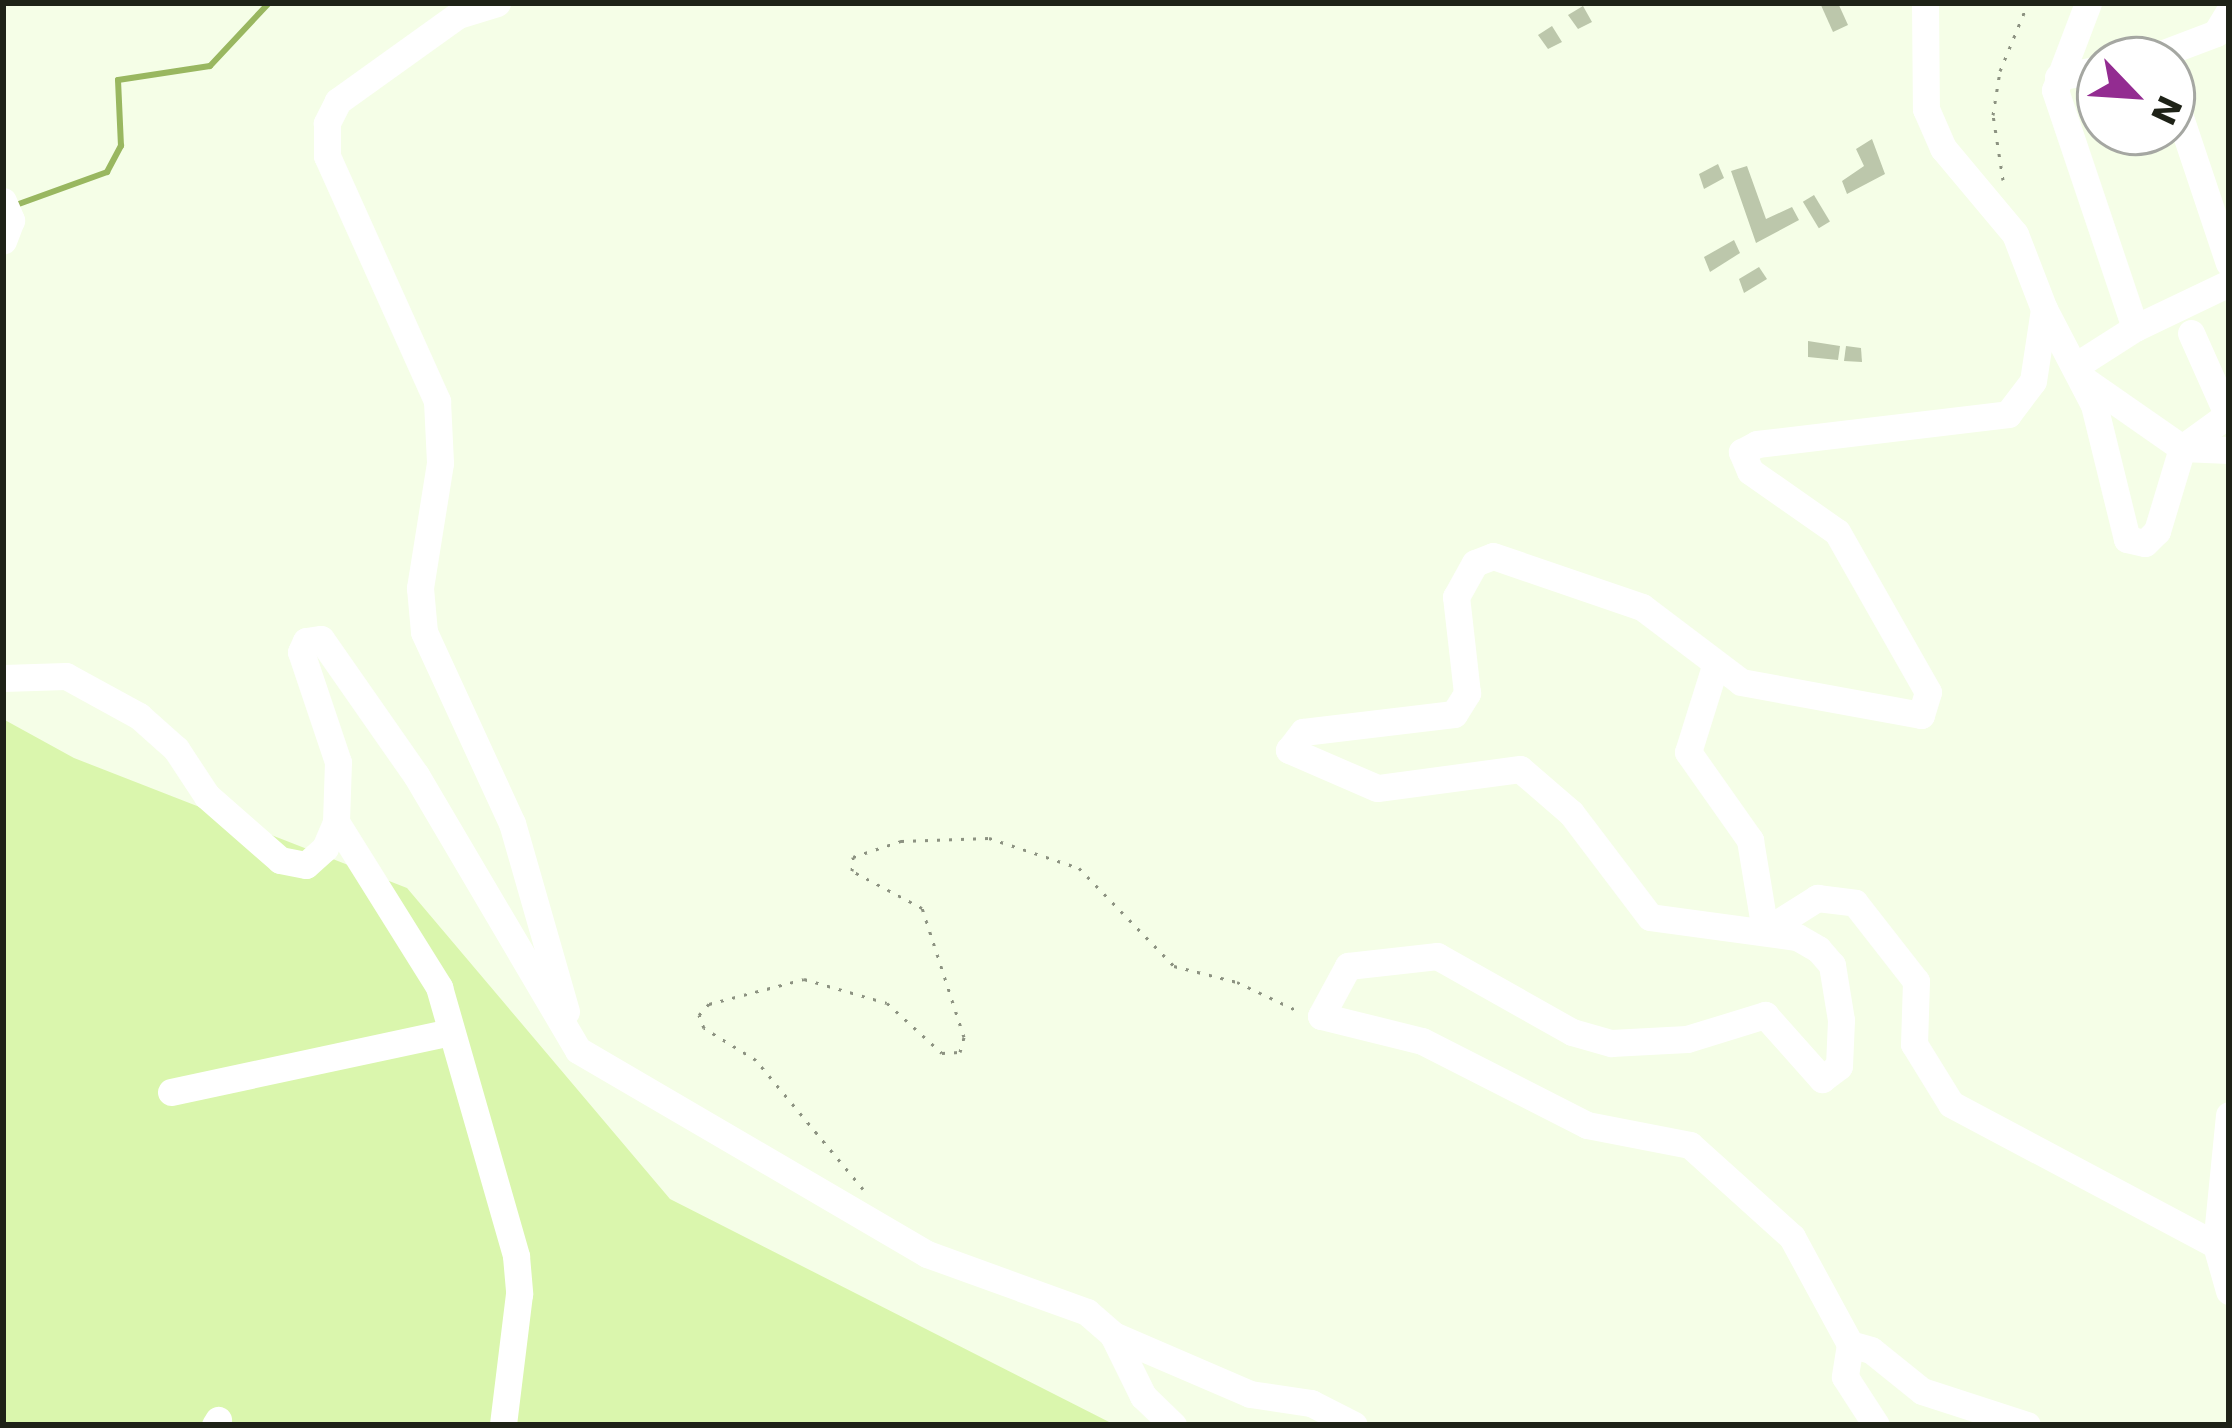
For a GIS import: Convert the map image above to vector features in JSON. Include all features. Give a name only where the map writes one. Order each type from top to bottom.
[{"type":"street","points":[[497,3],[458,15],[338,101],[327,123],[327,156],[436,401],[440,464],[420,588],[424,632],[512,823],[578,1050]]},
{"type":"street","points":[[1925,3],[1926,109],[1942,148],[2006,218],[2044,309],[2080,372],[2127,539],[2145,543],[2157,531],[2182,448],[2228,414],[2191,333]]},
{"type":"street","points":[[2088,3],[2055,90],[2135,328]]},
{"type":"street","points":[[2196,42],[2216,33],[2229,11]]},
{"type":"street","points":[[2058,76],[2076,73]]},
{"type":"street","points":[[2193,156],[2229,263]]},
{"type":"street","points":[[2080,372],[2135,328],[2229,283]]},
{"type":"street","points":[[1876,1425],[1845,1377],[1850,1343],[1792,1237],[1690,1145],[1587,1125],[1422,1041],[1322,1016],[1348,965],[1437,956],[1573,1032],[1611,1043],[1687,1039],[1765,1015],[1815,1076],[1828,1078],[1841,1048],[1832,965],[1797,937],[1650,917],[1571,813],[1520,769],[1377,788],[1289,750],[1303,732],[1454,714],[1467,693],[1456,597],[1475,563],[1493,556],[1642,607],[1742,682],[1911,717],[1927,710],[1928,692],[1837,532],[1750,471],[1742,452],[1756,443],[2008,414],[2033,381],[2044,309]]},
{"type":"street","points":[[2080,372],[2182,448],[2229,450]]},
{"type":"street","points":[[3,678],[66,676],[139,716],[176,749],[207,796],[280,860],[315,858],[336,821],[338,762],[301,652],[306,641],[320,639],[416,775],[578,1050],[927,1254],[1087,1312],[1113,1335],[1250,1394],[1311,1403],[1354,1425]]},
{"type":"street","points":[[1715,666],[1688,752],[1750,840],[1765,931]]},
{"type":"street","points":[[336,821],[439,986],[519,1276],[503,1425]]},
{"type":"street","points":[[1765,931],[1817,898],[1855,902],[1916,981],[1914,1044],[1951,1103],[2222,1250]]},
{"type":"street","points":[[171,1092],[451,1033]]},
{"type":"street","points":[[2229,1115],[2222,1250],[2229,1291]]},
{"type":"street","points":[[1113,1335],[1143,1396],[1173,1425]]},
{"type":"street","points":[[1850,1343],[1871,1350],[1922,1391],[2027,1425]]},
{"type":"path","points":[[2006,218],[1994,115],[2000,70],[2028,3]]},
{"type":"path","points":[[877,1227],[871,1199],[756,1060],[704,1028],[700,1015],[709,1004],[804,979],[887,1003],[942,1053],[959,1052],[964,1037],[922,908],[852,871],[853,857],[901,842],[989,838],[1012,845],[1079,868],[1174,966],[1322,1016]]},
{"type":"green space","points":[[3,719],[74,758],[407,888],[670,1199],[1115,1425],[3,1425]]},
{"type":"building","points":[[1820,3],[1838,3],[1848,25],[1833,32]]},
{"type":"building","points":[[1583,6],[1592,22],[1578,29],[1568,15]]},
{"type":"building","points":[[1552,26],[1562,42],[1548,49],[1538,35]]},
{"type":"building","points":[[1872,139],[1885,174],[1847,194],[1842,181],[1864,166],[1856,149]]},
{"type":"building","points":[[1718,164],[1724,178],[1704,189],[1699,174]]},
{"type":"building","points":[[1747,166],[1766,219],[1792,207],[1799,220],[1756,243],[1731,171]]},
{"type":"building","points":[[1814,195],[1830,222],[1819,228],[1803,202]]},
{"type":"building","points":[[1734,240],[1740,253],[1710,272],[1704,257]]},
{"type":"building","points":[[1759,267],[1767,279],[1744,293],[1739,279]]},
{"type":"building","points":[[1808,341],[1840,346],[1838,360],[1808,357]]},
{"type":"building","points":[[1846,346],[1861,348],[1862,362],[1844,361]]},
{"type":"waterway","points":[[16,205],[107,172],[121,146],[118,80],[210,66],[269,3]]}]
